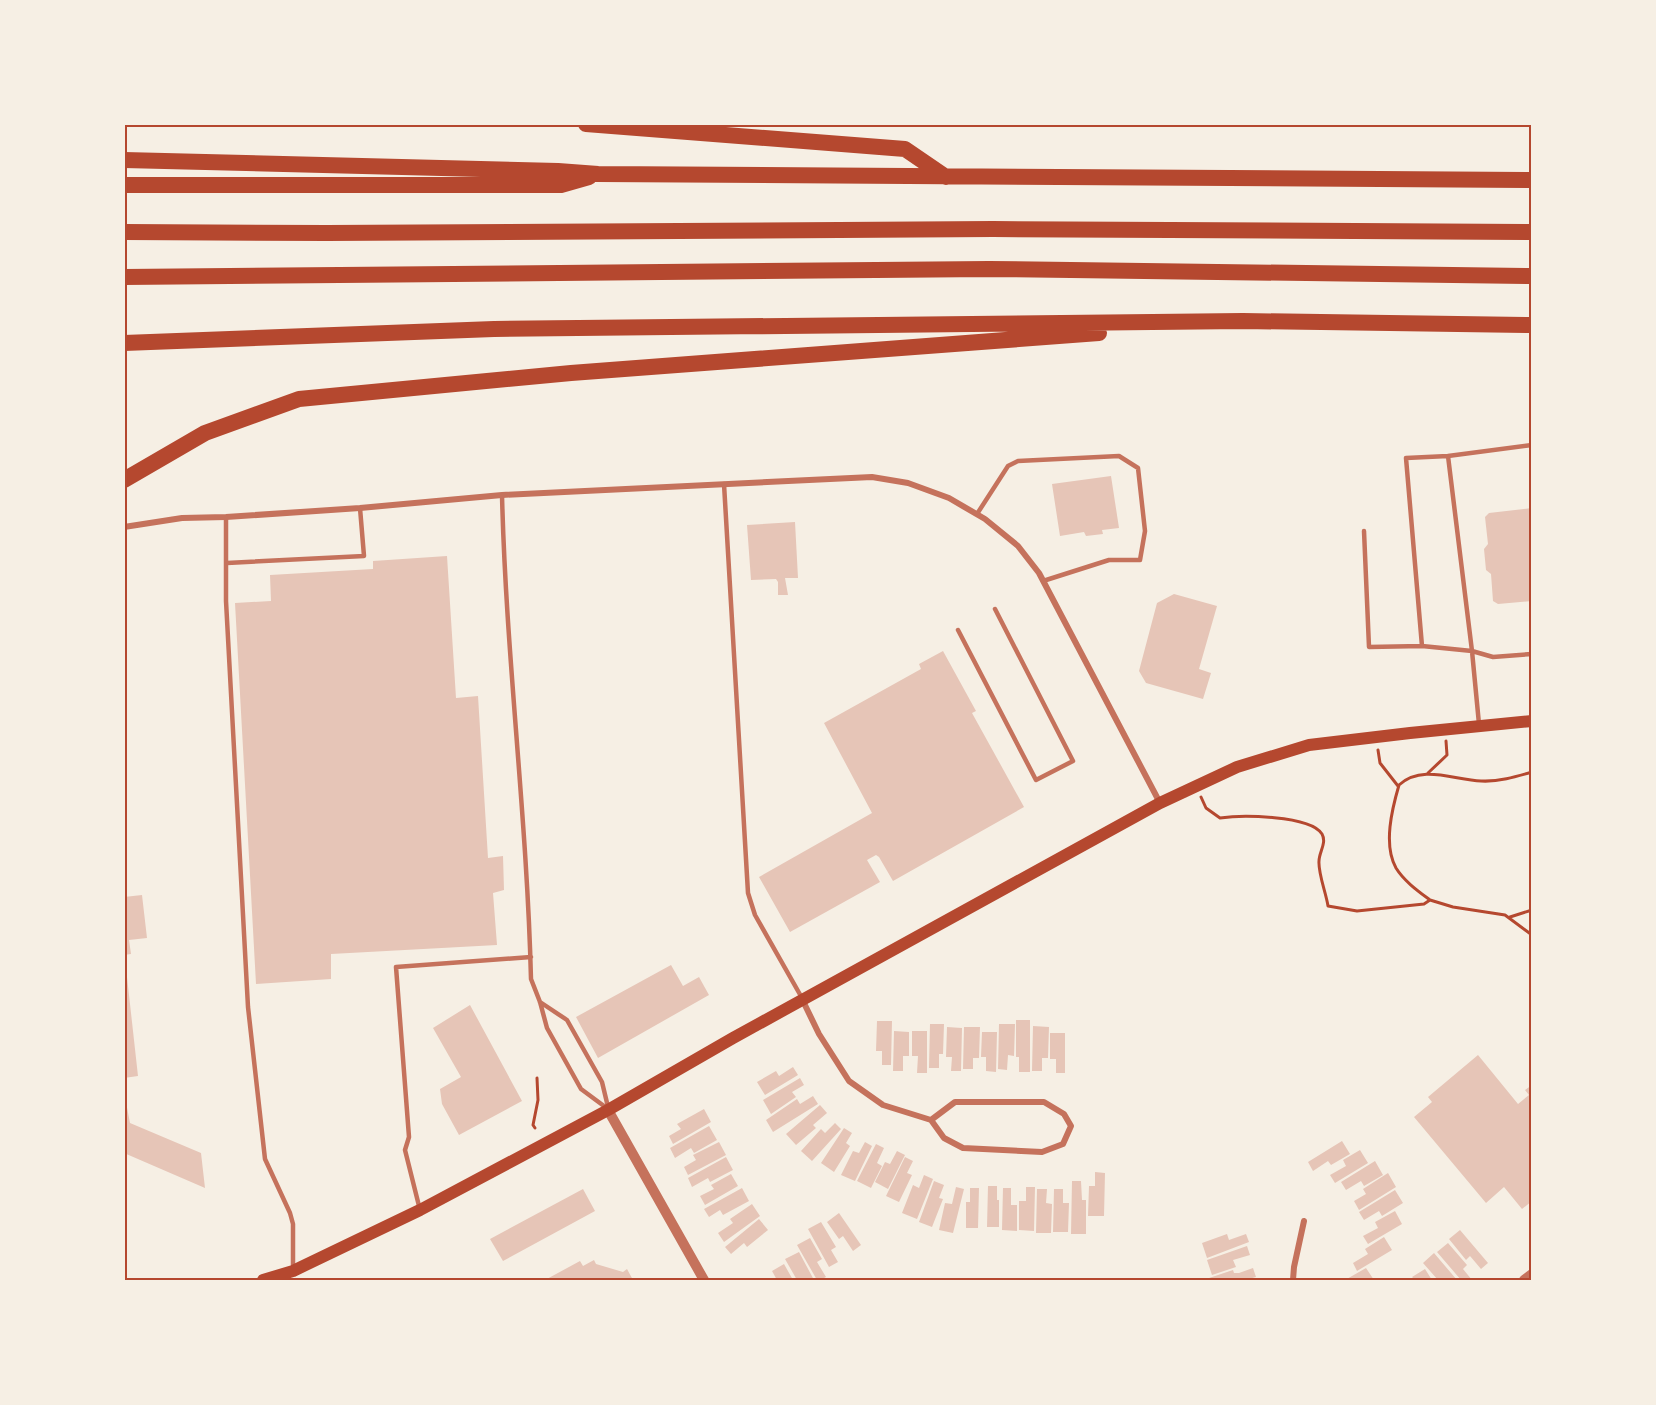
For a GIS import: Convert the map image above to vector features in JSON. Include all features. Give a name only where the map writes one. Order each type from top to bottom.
[{"type":"highway","points":[[586,124],[905,148],[946,177]]},
{"type":"highway","points":[[124,160],[558,171],[598,174],[1532,180]]},
{"type":"highway","points":[[124,185],[561,185],[598,174]]},
{"type":"highway","points":[[124,232],[993,229],[1532,232]]},
{"type":"highway","points":[[124,277],[989,269],[1532,276]]},
{"type":"highway","points":[[124,480],[205,433],[299,399],[571,373],[1243,321]]},
{"type":"highway","points":[[124,343],[494,329],[1243,321],[1532,325]]},
{"type":"main road","points":[[263,1281],[293,1271],[420,1210],[608,1110],[733,1038],[1160,802],[1237,767],[1309,745],[1532,721]]},
{"type":"street","points":[[124,527],[182,518],[360,508],[502,495],[872,477],[908,483],[939,494],[977,514],[1018,546],[1043,581],[1160,802]]},
{"type":"street","points":[[803,1000],[819,1034],[849,1081],[883,1105],[931,1120],[944,1138],[963,1148],[1042,1152],[1063,1144],[1071,1126],[1064,1114],[1044,1102],[955,1101],[931,1120]]},
{"type":"street","points":[[608,1110],[704,1281]]},
{"type":"street","points":[[1293,1281],[1304,1221]]},
{"type":"street","points":[[1524,1281],[1532,1274]]},
{"type":"lane","points":[[1422,646],[1406,458],[1448,456],[1532,446]]},
{"type":"lane","points":[[977,514],[1008,466],[1018,461],[1119,456],[1138,468],[1145,531],[1140,560],[1109,560],[1043,581]]},
{"type":"lane","points":[[1448,456],[1479,726]]},
{"type":"lane","points":[[724,484],[748,892],[755,915],[803,1000]]},
{"type":"lane","points":[[502,495],[503,550],[522,797],[531,979],[547,1028],[581,1089],[608,1110]]},
{"type":"lane","points":[[227,563],[364,556],[360,508]]},
{"type":"lane","points":[[226,517],[226,602],[248,1007],[264,1159],[293,1224],[293,1271]]},
{"type":"lane","points":[[1364,531],[1369,646],[1422,646],[1472,651],[1493,657],[1532,654]]},
{"type":"lane","points":[[958,630],[1036,780],[1073,760],[995,609]]},
{"type":"lane","points":[[420,1210],[405,1150],[409,1137],[396,967],[531,957]]},
{"type":"lane","points":[[540,1002],[567,1020],[602,1082],[608,1110]]},
{"type":"path","points":[[1447,755],[1428,773],[1398,786],[1391,819],[1392,859],[1397,869],[1411,885],[1430,900],[1453,907],[1481,910],[1510,917],[1532,935]]},
{"type":"path","points":[[1380,763],[1398,786]]},
{"type":"path","points":[[1428,773],[1479,781],[1512,778],[1532,772]]},
{"type":"path","points":[[1206,808],[1220,818],[1231,816],[1280,818],[1311,824],[1322,835],[1324,846],[1318,862],[1328,906],[1357,911],[1424,904],[1430,900]]},
{"type":"path","points":[[1510,917],[1532,910]]},
{"type":"path","points":[[535,1128],[533,1125],[538,1100],[537,1078]]},
{"type":"building","points":[[1111,476],[1119,528],[1102,530],[1103,534],[1086,536],[1084,532],[1060,536],[1052,484]]},
{"type":"building","points":[[1532,508],[1532,601],[1498,604],[1493,601],[1491,574],[1486,570],[1484,549],[1488,544],[1485,517],[1489,513]]},
{"type":"building","points":[[795,522],[798,578],[785,578],[788,595],[778,595],[776,579],[751,580],[747,525]]},
{"type":"building","points":[[447,556],[456,698],[478,696],[488,858],[503,856],[504,890],[493,893],[497,945],[331,954],[331,979],[256,984],[235,603],[271,601],[270,575],[373,569],[373,561]]},
{"type":"building","points":[[1174,594],[1217,606],[1199,669],[1211,673],[1203,699],[1146,683],[1139,671],[1157,603]]},
{"type":"building","points":[[943,651],[976,711],[972,713],[1024,807],[893,881],[876,855],[867,860],[880,882],[790,932],[759,877],[872,813],[824,723],[921,669],[919,664]]},
{"type":"building","points":[[142,895],[147,938],[129,940],[131,954],[124,955],[124,897]]},
{"type":"building","points":[[671,965],[683,986],[699,977],[709,995],[598,1058],[576,1017]]},
{"type":"building","points":[[124,968],[126,968],[138,1076],[124,1078]]},
{"type":"building","points":[[470,1005],[522,1101],[459,1135],[442,1104],[440,1089],[461,1077],[433,1028]]},
{"type":"building","points":[[1016,1020],[1030,1020],[1030,1072],[1019,1072],[1019,1057],[1016,1057]]},
{"type":"building","points":[[877,1021],[892,1021],[891,1065],[882,1065],[882,1051],[876,1051]]},
{"type":"building","points":[[930,1024],[944,1024],[943,1054],[939,1054],[939,1068],[929,1068]]},
{"type":"building","points":[[999,1024],[1015,1024],[1014,1056],[1008,1055],[1007,1070],[998,1069]]},
{"type":"building","points":[[1033,1026],[1049,1027],[1048,1058],[1042,1058],[1042,1071],[1032,1071]]},
{"type":"building","points":[[947,1027],[962,1028],[961,1071],[951,1071],[952,1057],[946,1057]]},
{"type":"building","points":[[964,1027],[980,1027],[979,1058],[973,1058],[973,1069],[963,1069]]},
{"type":"building","points":[[894,1031],[909,1032],[909,1056],[903,1056],[903,1071],[893,1071]]},
{"type":"building","points":[[912,1031],[927,1031],[927,1073],[917,1073],[918,1056],[912,1056]]},
{"type":"building","points":[[982,1032],[997,1032],[996,1072],[986,1071],[986,1057],[981,1057]]},
{"type":"building","points":[[1050,1033],[1065,1033],[1065,1073],[1056,1073],[1056,1059],[1050,1059]]},
{"type":"building","points":[[1478,1055],[1518,1104],[1529,1095],[1525,1090],[1532,1085],[1532,1201],[1522,1209],[1504,1187],[1486,1203],[1414,1117],[1432,1102],[1428,1097]]},
{"type":"building","points":[[793,1067],[798,1075],[765,1095],[757,1082],[776,1071],[779,1076]]},
{"type":"building","points":[[800,1078],[804,1085],[792,1092],[796,1097],[771,1114],[763,1100]]},
{"type":"building","points":[[124,1092],[130,1123],[201,1153],[205,1188],[124,1153]]},
{"type":"building","points":[[813,1096],[818,1104],[773,1132],[766,1120],[797,1099],[800,1104]]},
{"type":"building","points":[[820,1105],[827,1113],[813,1125],[816,1128],[796,1145],[786,1134]]},
{"type":"building","points":[[704,1109],[711,1122],[673,1144],[669,1136],[681,1129],[677,1124]]},
{"type":"building","points":[[835,1123],[841,1129],[812,1161],[801,1151],[821,1129],[825,1133]]},
{"type":"building","points":[[709,1126],[717,1140],[694,1153],[691,1148],[675,1158],[670,1148]]},
{"type":"building","points":[[844,1128],[852,1133],[846,1143],[850,1146],[834,1172],[821,1163]]},
{"type":"building","points":[[1342,1141],[1350,1154],[1331,1165],[1328,1161],[1313,1171],[1308,1162]]},
{"type":"building","points":[[719,1142],[726,1155],[688,1175],[684,1167],[696,1160],[693,1155]]},
{"type":"building","points":[[865,1142],[872,1146],[855,1181],[841,1175],[853,1151],[859,1153]]},
{"type":"building","points":[[876,1144],[884,1148],[877,1163],[882,1166],[871,1188],[857,1181]]},
{"type":"building","points":[[1360,1150],[1368,1163],[1335,1183],[1330,1175],[1346,1166],[1343,1160]]},
{"type":"building","points":[[897,1151],[905,1155],[888,1189],[875,1182],[885,1162],[890,1164]]},
{"type":"building","points":[[726,1157],[733,1170],[710,1182],[708,1178],[692,1187],[688,1178]]},
{"type":"building","points":[[905,1157],[913,1161],[907,1173],[912,1175],[899,1202],[886,1196]]},
{"type":"building","points":[[1375,1161],[1383,1175],[1364,1186],[1361,1181],[1346,1190],[1341,1182]]},
{"type":"building","points":[[1095,1172],[1105,1173],[1104,1216],[1088,1216],[1089,1186],[1095,1186]]},
{"type":"building","points":[[1388,1173],[1396,1187],[1359,1210],[1354,1201],[1366,1194],[1363,1189]]},
{"type":"building","points":[[731,1174],[738,1186],[705,1205],[700,1196],[714,1189],[711,1185]]},
{"type":"building","points":[[924,1175],[933,1179],[917,1219],[902,1213],[913,1185],[919,1188]]},
{"type":"building","points":[[934,1181],[944,1185],[939,1198],[943,1199],[932,1227],[919,1222]]},
{"type":"building","points":[[1072,1181],[1081,1181],[1082,1200],[1086,1200],[1086,1234],[1071,1234]]},
{"type":"building","points":[[988,1186],[997,1186],[999,1227],[987,1227]]},
{"type":"building","points":[[956,1187],[964,1189],[953,1233],[939,1230],[945,1203],[952,1204]]},
{"type":"building","points":[[1026,1187],[1035,1187],[1034,1231],[1019,1230],[1019,1201],[1026,1201]]},
{"type":"building","points":[[742,1188],[749,1201],[723,1215],[720,1210],[709,1217],[704,1209]]},
{"type":"building","points":[[970,1188],[979,1188],[978,1228],[966,1228],[966,1202],[970,1202]]},
{"type":"building","points":[[1003,1188],[1011,1188],[1011,1205],[1017,1205],[1017,1231],[1002,1230]]},
{"type":"building","points":[[583,1189],[595,1211],[503,1261],[490,1239]]},
{"type":"building","points":[[1037,1189],[1047,1189],[1046,1203],[1052,1204],[1051,1233],[1036,1233]]},
{"type":"building","points":[[1054,1189],[1063,1189],[1063,1203],[1069,1203],[1068,1232],[1053,1232]]},
{"type":"building","points":[[1395,1190],[1403,1203],[1382,1216],[1379,1211],[1364,1220],[1359,1212]]},
{"type":"building","points":[[752,1204],[760,1216],[724,1242],[718,1233],[733,1223],[730,1219]]},
{"type":"building","points":[[1395,1211],[1402,1224],[1368,1244],[1363,1236],[1378,1228],[1375,1222]]},
{"type":"building","points":[[839,1213],[861,1245],[853,1251],[843,1236],[839,1239],[827,1222]]},
{"type":"building","points":[[759,1219],[768,1230],[747,1247],[744,1243],[731,1254],[725,1247]]},
{"type":"building","points":[[821,1222],[836,1247],[831,1250],[838,1262],[829,1267],[808,1229]]},
{"type":"building","points":[[1460,1230],[1488,1263],[1481,1269],[1470,1256],[1466,1260],[1449,1239]]},
{"type":"building","points":[[1227,1234],[1229,1240],[1246,1234],[1249,1242],[1207,1258],[1202,1243]]},
{"type":"building","points":[[1384,1237],[1392,1250],[1357,1271],[1353,1263],[1368,1254],[1365,1249]]},
{"type":"building","points":[[810,1238],[822,1259],[817,1262],[826,1277],[820,1280],[817,1280],[797,1245]]},
{"type":"building","points":[[1448,1243],[1467,1265],[1463,1269],[1472,1280],[1461,1280],[1437,1252]]},
{"type":"building","points":[[1247,1246],[1250,1255],[1233,1260],[1236,1267],[1212,1275],[1207,1260]]},
{"type":"building","points":[[799,1252],[814,1280],[797,1280],[785,1259]]},
{"type":"building","points":[[1434,1253],[1457,1280],[1443,1278],[1438,1280],[1423,1263]]},
{"type":"building","points":[[594,1260],[596,1264],[623,1272],[627,1269],[633,1280],[545,1280],[580,1261],[583,1266]]},
{"type":"building","points":[[784,1264],[793,1280],[777,1280],[772,1271]]},
{"type":"building","points":[[1253,1268],[1256,1277],[1245,1280],[1203,1280],[1233,1270],[1234,1273],[1239,1273]]},
{"type":"building","points":[[1366,1268],[1374,1280],[1345,1280]]},
{"type":"building","points":[[1425,1269],[1432,1280],[1415,1280],[1412,1277]]}]
